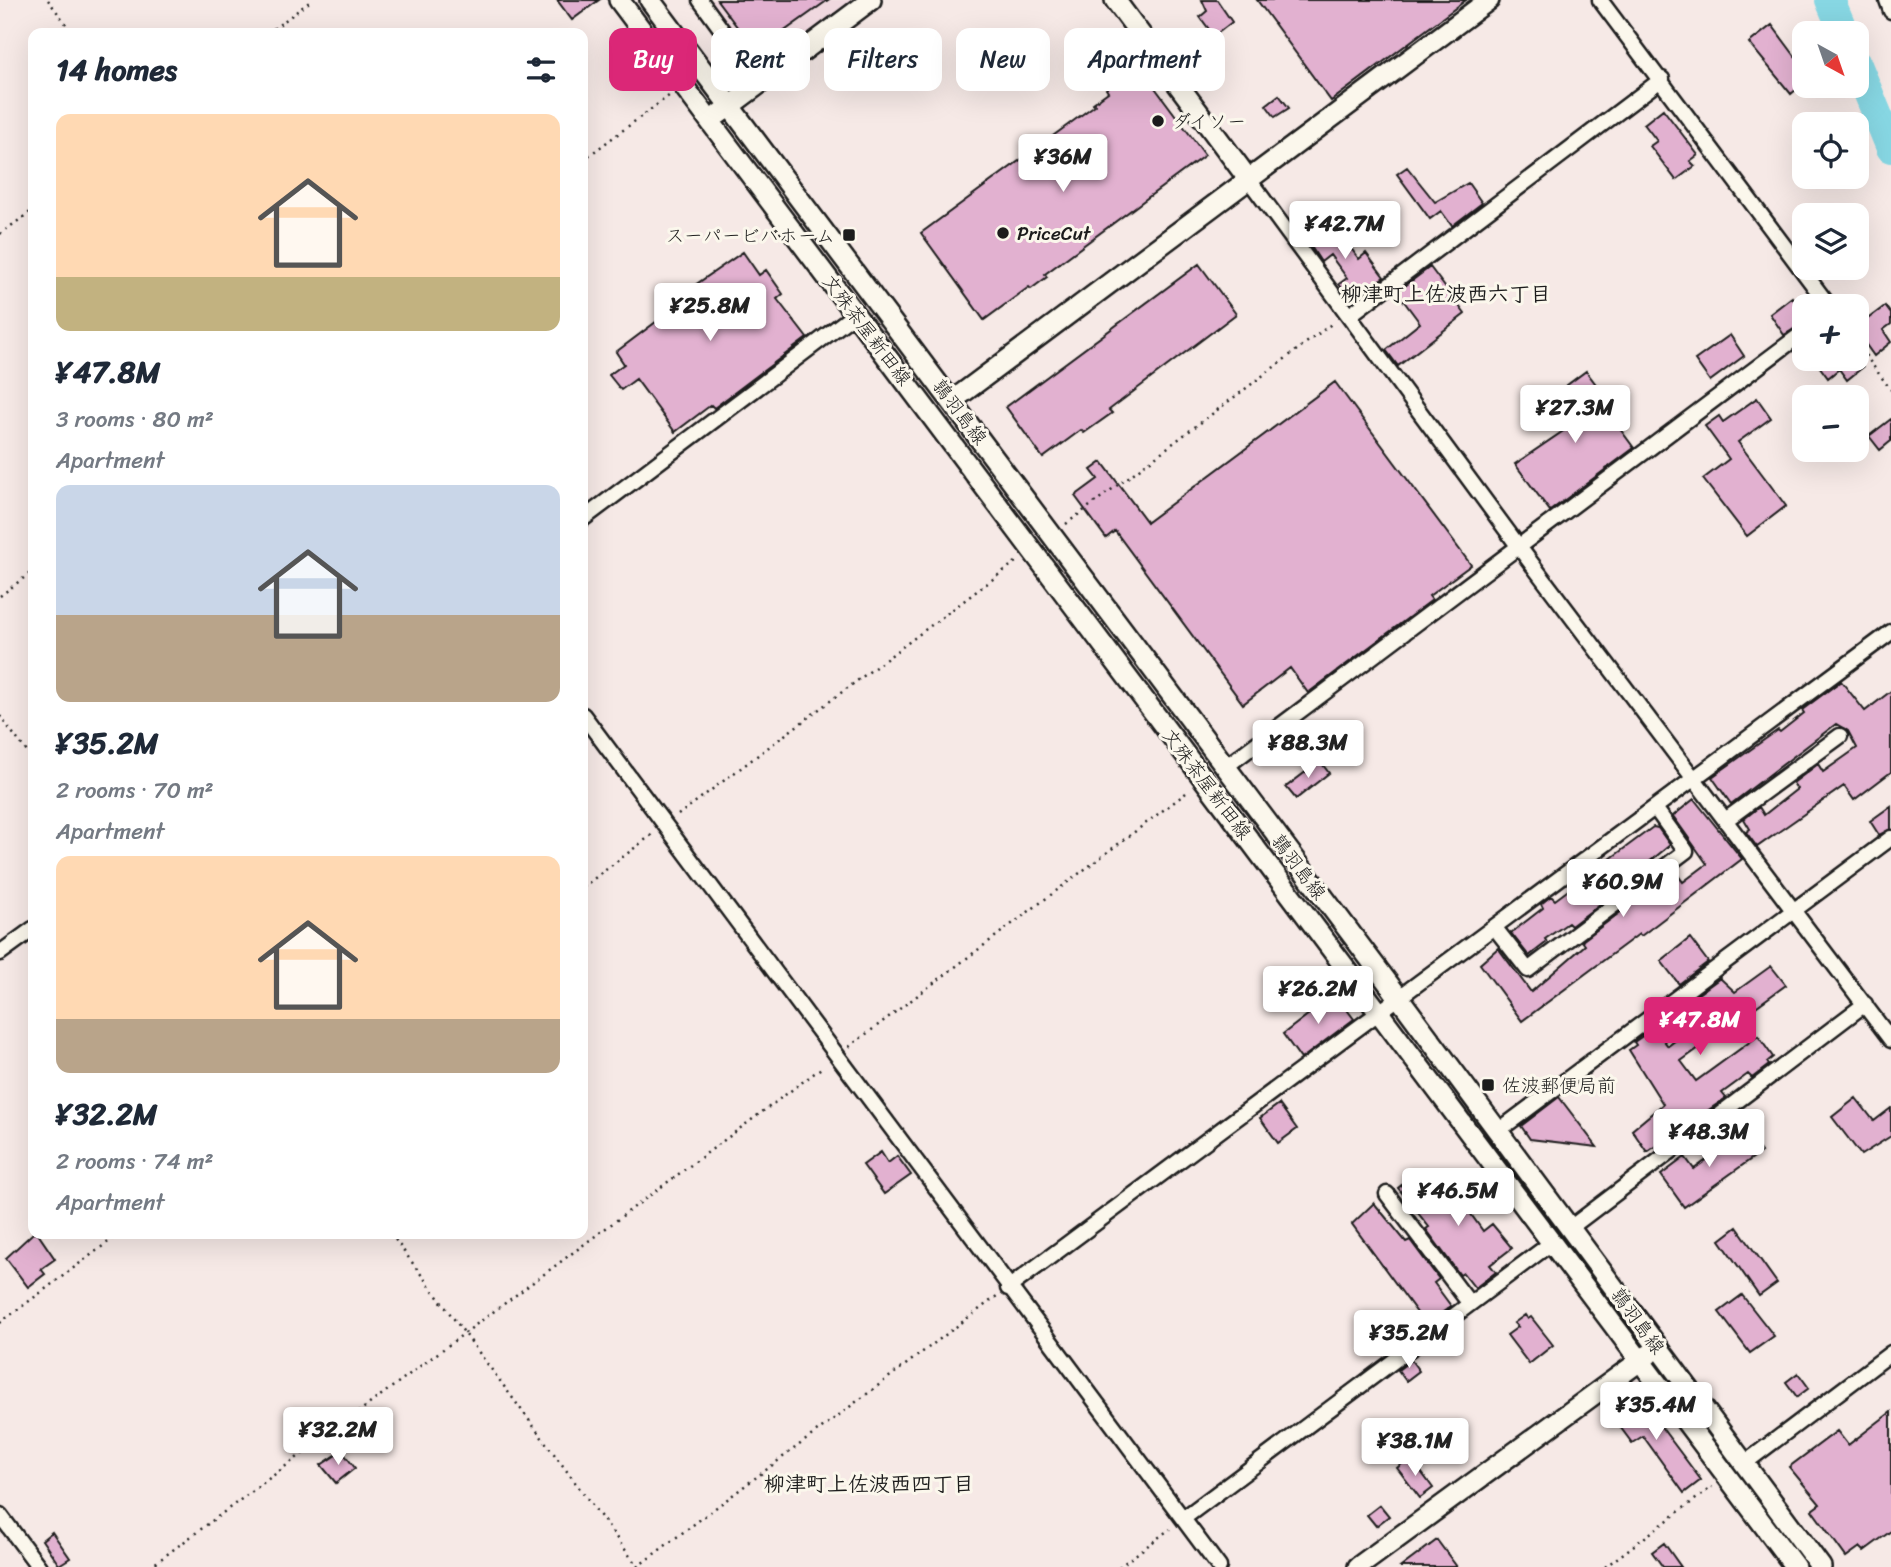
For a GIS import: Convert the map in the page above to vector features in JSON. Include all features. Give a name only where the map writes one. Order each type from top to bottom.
[{"type":"main road","name":"文殊茶屋新田線","points":[[619,0],[640,28]]},
{"type":"main road","name":"鶉羽島線","points":[[650,0],[1498,1131],[1821,1567]]},
{"type":"main road","points":[[710,121],[871,0]]},
{"type":"main road","points":[[1115,0],[1249,180]]},
{"type":"main road","points":[[952,401],[1489,0]]},
{"type":"main road","name":"文殊茶屋新田線","points":[[687,91],[1380,1013],[1638,1362],[1795,1567]]},
{"type":"main road","points":[[1358,1567],[1657,1348]]},
{"type":"street","points":[[700,0],[720,28]]},
{"type":"street","points":[[1600,0],[1662,79],[1820,294]]},
{"type":"street","points":[[1887,0],[1891,11]]},
{"type":"street","points":[[1350,315],[1662,79]]},
{"type":"street","points":[[1249,180],[1519,547],[1727,819],[1891,1040]]},
{"type":"street","points":[[588,515],[855,314]]},
{"type":"street","points":[[1224,768],[1792,341]]},
{"type":"street","points":[[1008,1287],[1891,632]]},
{"type":"street","points":[[588,722],[1219,1567]]},
{"type":"street","points":[[1727,819],[1840,736]]},
{"type":"street","points":[[1495,928],[1528,970],[1686,851],[1655,808]]},
{"type":"street","points":[[1498,1131],[1891,838]]},
{"type":"street","points":[[0,953],[28,933]]},
{"type":"street","points":[[1570,1228],[1865,1004]]},
{"type":"street","points":[[1387,1194],[1470,1304]]},
{"type":"street","points":[[1184,1518],[1550,1244]]},
{"type":"street","points":[[1745,1462],[1891,1353]]},
{"type":"street","points":[[1,1520],[39,1567]]},
{"type":"path","points":[[48,0],[70,28]]},
{"type":"path","points":[[275,28],[312,0]]},
{"type":"path","points":[[588,156],[676,91]]},
{"type":"path","points":[[0,234],[28,214]]},
{"type":"path","points":[[1051,536],[1338,320],[1350,315]]},
{"type":"path","points":[[1869,360],[1891,390]]},
{"type":"path","points":[[588,883],[1031,551]]},
{"type":"path","points":[[0,596],[28,575]]},
{"type":"path","points":[[0,716],[28,753]]},
{"type":"path","points":[[150,1567],[838,1056],[1203,780]]},
{"type":"path","points":[[0,1323],[111,1239]]},
{"type":"path","points":[[395,1239],[638,1567],[1008,1287]]},
{"type":"path","points":[[1605,1567],[1726,1477]]},
{"type":"path","points":[[1119,1567],[1184,1518]]},
{"type":"shaded area","points":[[693,0],[859,0],[810,37],[810,28],[714,28]]},
{"type":"building","points":[[557,0],[599,0],[572,20]]},
{"type":"building","points":[[717,0],[828,0],[789,28],[738,28]]},
{"type":"building","points":[[1202,0],[1217,0],[1232,22],[1224,28],[1208,28],[1200,17],[1207,11]]},
{"type":"building","points":[[1257,0],[1466,0],[1331,101]]},
{"type":"building","points":[[1772,25],[1792,52],[1791,94],[1749,43]]},
{"type":"building","points":[[1157,91],[1205,155],[1045,274],[1047,277],[1031,289],[1029,287],[984,320],[921,233],[1095,105],[1093,103],[1108,92]]},
{"type":"building","points":[[1279,95],[1289,108],[1275,117],[1266,105]]},
{"type":"building","points":[[1663,109],[1698,155],[1690,161],[1695,166],[1676,180],[1650,146],[1657,141],[1644,124]]},
{"type":"building","points":[[1407,167],[1435,202],[1468,183],[1482,203],[1452,226],[1441,211],[1430,219],[1397,174]]},
{"type":"building","points":[[1317,226],[1324,235],[1335,227],[1359,259],[1366,253],[1384,277],[1350,299],[1339,284],[1347,278],[1330,255],[1321,262],[1304,236]]},
{"type":"building","points":[[743,252],[759,275],[766,270],[783,294],[777,299],[807,338],[714,408],[711,405],[675,432],[636,379],[621,390],[609,375],[624,364],[616,352],[689,297],[685,292]]},
{"type":"building","points":[[1199,264],[1236,314],[1109,410],[1112,413],[1084,433],[1081,430],[1043,458],[1006,407]]},
{"type":"building","points":[[1430,267],[1465,314],[1398,366],[1386,350],[1420,323],[1397,292]]},
{"type":"building","points":[[1792,297],[1792,330],[1784,335],[1770,314]]},
{"type":"building","points":[[1885,306],[1891,314],[1891,324],[1883,330],[1891,342],[1874,356],[1869,349],[1869,318]]},
{"type":"building","points":[[1730,335],[1744,356],[1710,381],[1695,360]]},
{"type":"building","points":[[1586,371],[1604,395],[1598,399],[1634,448],[1550,511],[1515,464],[1572,425],[1551,397]]},
{"type":"building","points":[[1823,371],[1837,371],[1828,378]]},
{"type":"building","points":[[1840,371],[1858,371],[1847,380]]},
{"type":"building","points":[[1335,382],[1471,565],[1429,596],[1432,600],[1308,693],[1290,668],[1243,704],[1115,531],[1106,538],[1075,496],[1098,479],[1091,470],[1102,462],[1147,522]]},
{"type":"building","points":[[1757,398],[1771,418],[1738,442],[1786,506],[1747,536],[1703,479],[1729,459],[1705,426],[1719,416],[1723,422]]},
{"type":"building","points":[[1891,419],[1891,441],[1880,450],[1869,436]]},
{"type":"building","points":[[1841,681],[1865,711],[1891,691],[1891,772],[1854,800],[1844,786],[1757,847],[1746,832],[1750,829],[1744,819],[1759,807],[1764,815],[1797,789],[1793,783],[1818,764],[1823,772],[1857,748],[1848,731],[1836,724],[1731,804],[1712,777],[1778,730],[1780,732],[1804,713],[1802,710]]},
{"type":"building","points":[[1320,761],[1329,773],[1296,799],[1286,787]]},
{"type":"building","points":[[1694,799],[1742,859],[1641,936],[1639,934],[1522,1021],[1480,964],[1498,948],[1531,992],[1585,945],[1582,941],[1662,881],[1663,884],[1677,874],[1683,882],[1707,864],[1673,816]]},
{"type":"building","points":[[1891,806],[1891,829],[1879,835],[1870,821]]},
{"type":"building","points":[[1653,827],[1658,828],[1670,845],[1648,863],[1650,866],[1571,926],[1568,923],[1545,939],[1547,942],[1529,956],[1511,933],[1543,908],[1541,904],[1551,896],[1555,900]]},
{"type":"building","points":[[1690,938],[1708,962],[1679,984],[1661,961]]},
{"type":"building","points":[[1771,966],[1786,985],[1681,1061],[1696,1081],[1758,1036],[1773,1057],[1767,1062],[1769,1065],[1752,1078],[1748,1074],[1722,1093],[1726,1098],[1647,1152],[1632,1130],[1663,1104],[1629,1050],[1636,1045],[1634,1042],[1654,1028],[1668,1046],[1689,1030],[1675,1011],[1720,978],[1735,992]]},
{"type":"building","points":[[1335,994],[1354,1019],[1301,1059],[1283,1034]]},
{"type":"building","points":[[1559,1097],[1597,1147],[1530,1139],[1521,1126]]},
{"type":"building","points":[[1856,1098],[1874,1121],[1891,1108],[1891,1136],[1861,1155],[1832,1117]]},
{"type":"building","points":[[1279,1104],[1297,1129],[1278,1143],[1260,1118]]},
{"type":"building","points":[[1746,1131],[1761,1152],[1684,1207],[1661,1175],[1685,1157],[1694,1169]]},
{"type":"building","points":[[881,1152],[888,1163],[897,1156],[911,1175],[884,1194],[863,1165]]},
{"type":"building","points":[[1465,1177],[1479,1196],[1465,1206],[1483,1231],[1492,1224],[1512,1248],[1490,1265],[1496,1272],[1475,1288],[1463,1273],[1460,1275],[1426,1229],[1429,1227],[1398,1188],[1408,1180],[1413,1187],[1425,1179],[1434,1190],[1439,1186],[1443,1190]]},
{"type":"building","points":[[1374,1203],[1406,1242],[1410,1240],[1439,1279],[1434,1283],[1451,1306],[1426,1325],[1352,1224]]},
{"type":"building","points":[[1737,1227],[1777,1283],[1759,1296],[1720,1240]]},
{"type":"building","points":[[28,1238],[41,1239],[55,1259],[41,1269],[45,1274],[28,1287],[6,1258]]},
{"type":"building","points":[[1742,1295],[1774,1336],[1750,1353],[1719,1312]]},
{"type":"building","points":[[1525,1315],[1528,1319],[1531,1317],[1553,1345],[1529,1364],[1507,1335],[1518,1327],[1514,1323]]},
{"type":"building","points":[[1411,1360],[1419,1371],[1406,1381],[1398,1370]]},
{"type":"building","points":[[1798,1373],[1809,1388],[1797,1397],[1786,1382]]},
{"type":"building","points":[[1631,1404],[1650,1412],[1701,1480],[1684,1493],[1643,1436],[1632,1443],[1609,1412],[1618,1406]]},
{"type":"building","points":[[1891,1412],[1891,1531],[1864,1551],[1860,1547],[1846,1557],[1812,1510],[1820,1504],[1789,1467],[1837,1431],[1848,1445]]},
{"type":"building","points":[[342,1451],[355,1468],[336,1483],[321,1465]]},
{"type":"building","points":[[1410,1457],[1433,1488],[1420,1498],[1397,1468]]},
{"type":"building","points":[[1380,1505],[1389,1516],[1376,1526],[1367,1515]]},
{"type":"building","points":[[52,1532],[70,1558],[59,1565],[42,1540]]},
{"type":"building","points":[[1437,1540],[1457,1567],[1401,1567]]},
{"type":"building","points":[[1664,1543],[1681,1567],[1663,1567],[1652,1552]]},
{"type":"waterway","points":[[1830,0],[1839,21]]},
{"type":"waterway","points":[[1869,94],[1891,148]]},
{"type":"place","name":"ダイソー","points":[[1158,121]]},
{"type":"place","name":"PriceCut","points":[[1003,233]]},
{"type":"place","name":"スーパービバホーム","points":[[849,235]]},
{"type":"place","name":"佐波郵便局前","points":[[1488,1085]]},
{"type":"district","name":"柳津町上佐波西六丁目","points":[[1446,294]]},
{"type":"district","name":"柳津町上佐波西四丁目","points":[[869,1484]]}]
